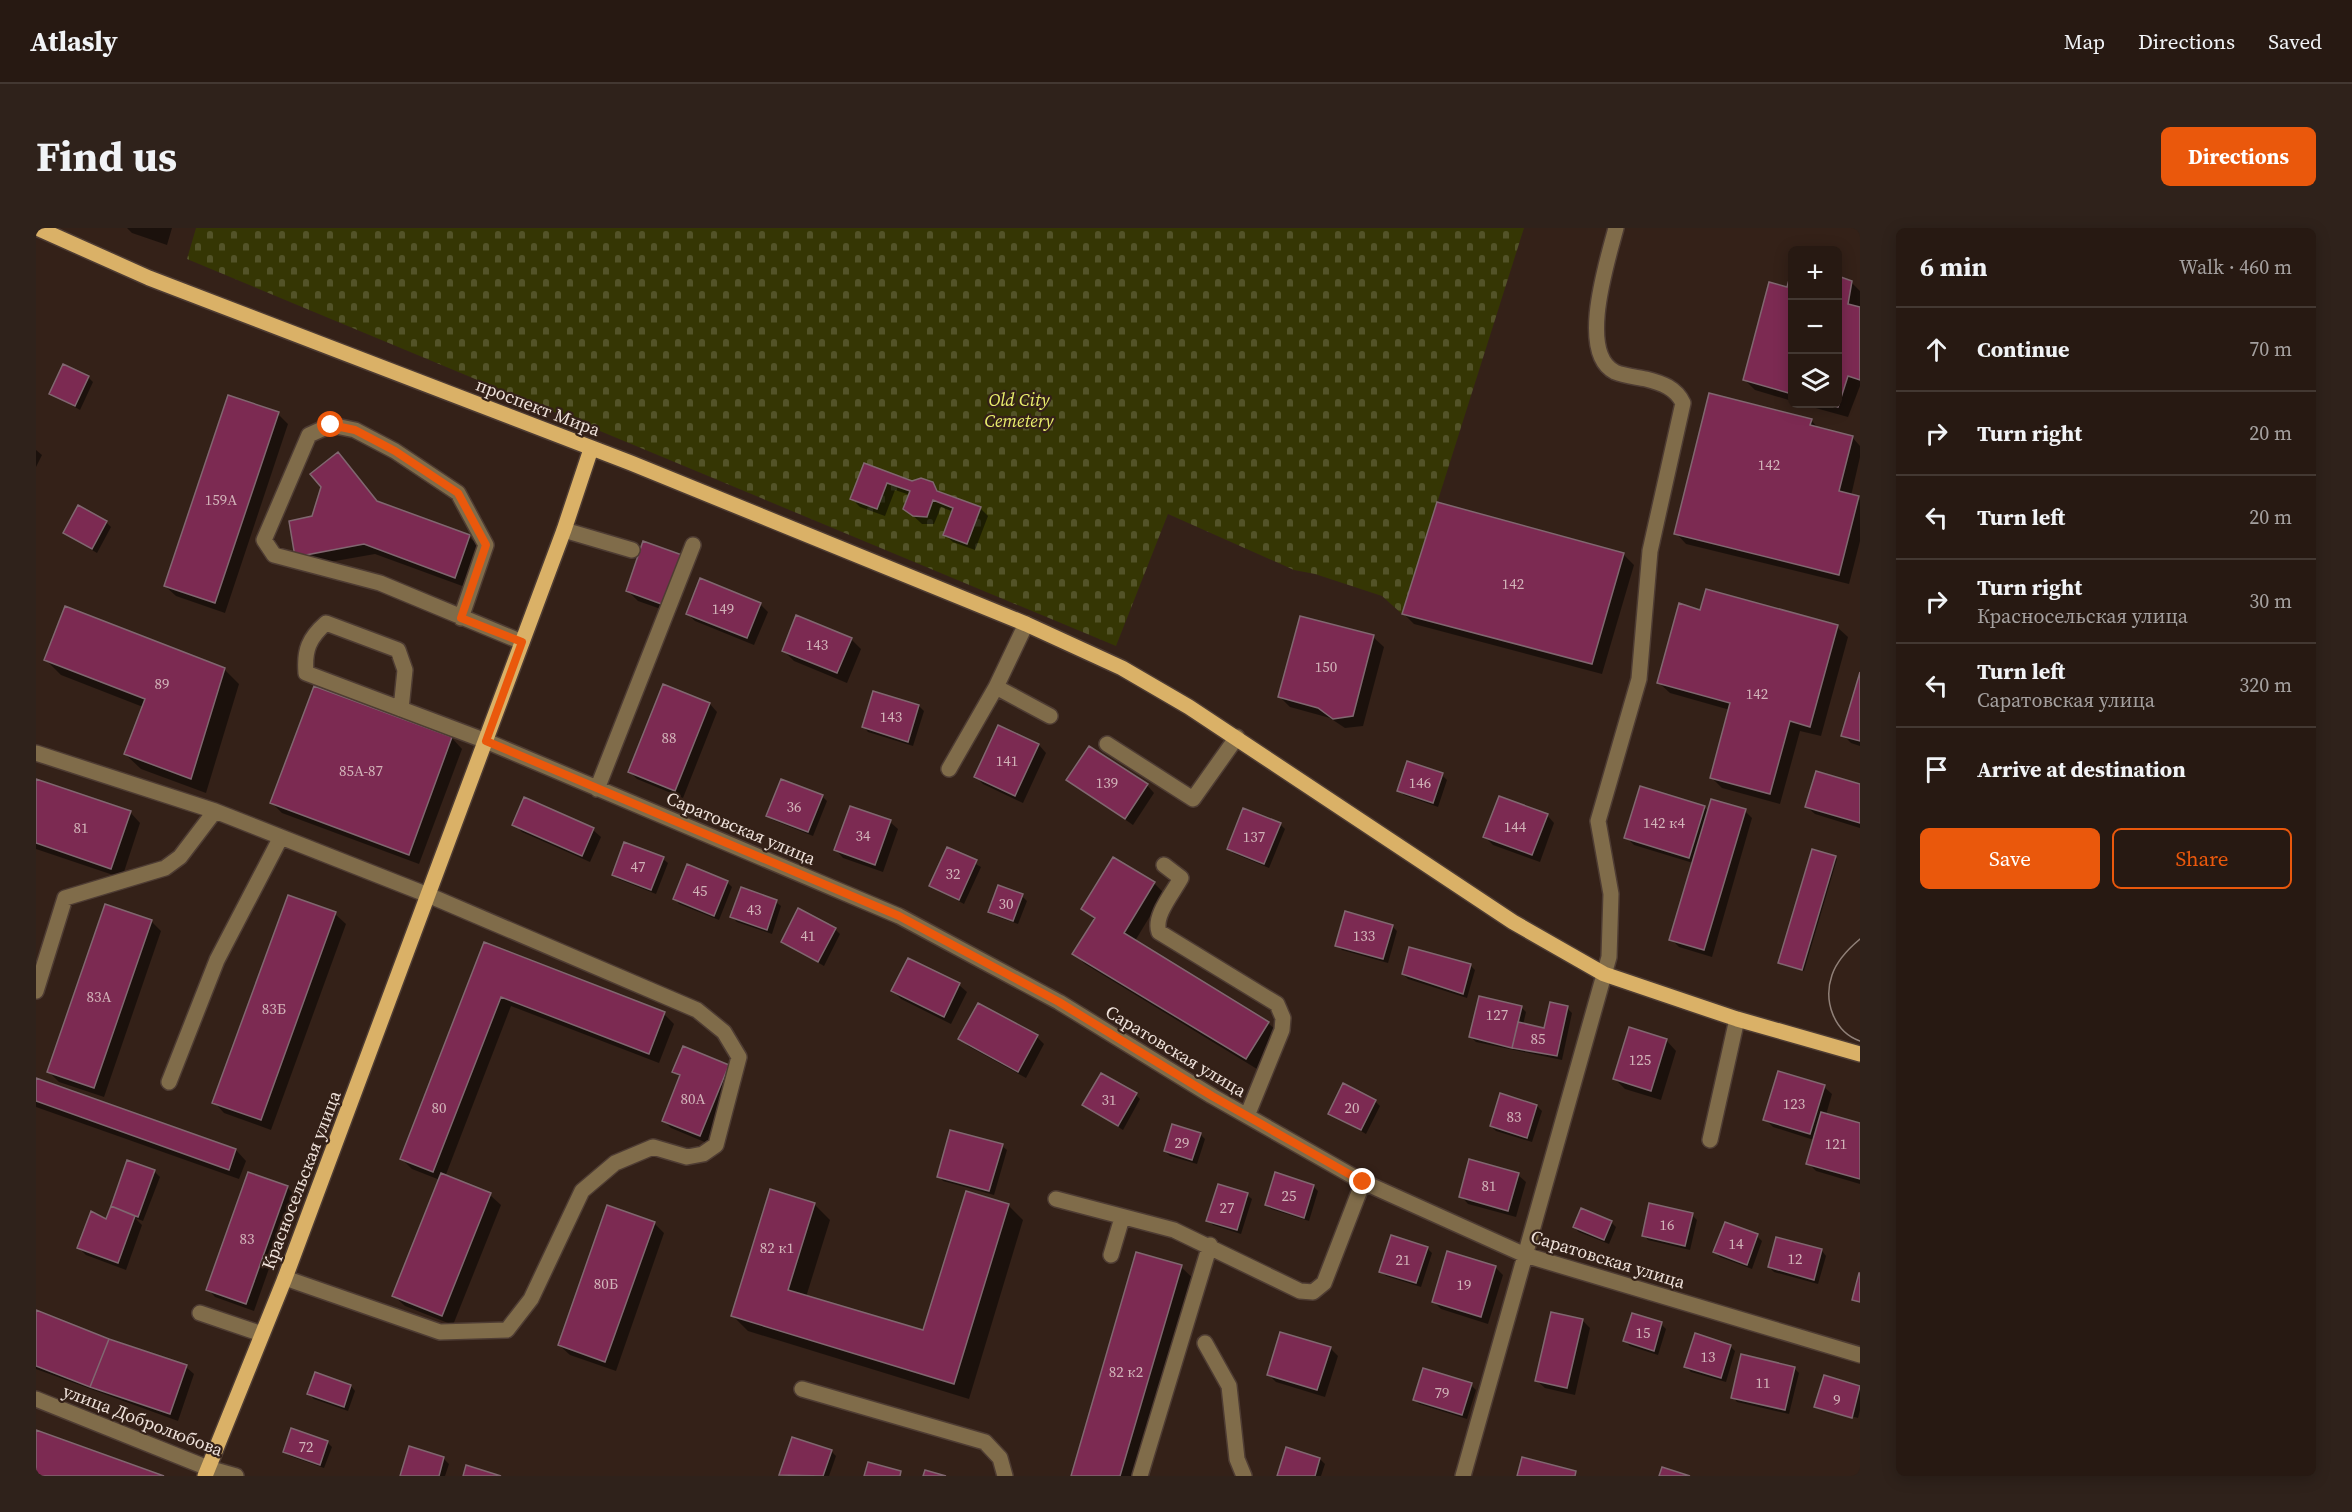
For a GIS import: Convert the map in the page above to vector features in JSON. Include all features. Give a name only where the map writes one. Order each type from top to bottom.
[{"type":"main road","name":"проспект Мира","points":[[38,228],[149,278],[591,449],[1026,624],[1122,668],[1237,737],[1513,922],[1604,975],[1737,1019],[1860,1054]]},
{"type":"main road","name":"Красносельская улица","points":[[206,1472],[285,1278],[564,530],[591,449]]},
{"type":"street","points":[[1463,1476],[1609,957],[1611,894],[1598,821],[1639,679],[1650,551],[1683,403],[1678,392],[1658,382],[1614,371],[1599,357],[1596,338],[1600,288],[1616,228]]},
{"type":"street","points":[[461,618],[486,545],[458,493],[395,451],[355,430],[331,425],[309,435],[264,540],[274,555],[380,583],[461,618],[522,642]]},
{"type":"street","points":[[564,530],[632,550]]},
{"type":"street","points":[[597,789],[693,545]]},
{"type":"street","name":"Саратовская улица","points":[[401,708],[405,670],[398,650],[326,623],[313,634],[304,653],[306,673],[486,741],[899,916],[1059,1002],[1247,1116],[1363,1182],[1525,1255],[1860,1355]]},
{"type":"street","points":[[949,769],[996,687],[1026,624]]},
{"type":"street","points":[[996,687],[1050,716]]},
{"type":"street","points":[[1107,744],[1193,799],[1237,737]]},
{"type":"street","points":[[36,753],[215,811],[428,895],[697,1010],[724,1032],[739,1057],[716,1145],[703,1154],[687,1157],[653,1147],[615,1163],[582,1191],[531,1299],[507,1330],[440,1332],[285,1278]]},
{"type":"street","points":[[36,991],[65,898],[165,868],[180,857],[215,811]]},
{"type":"street","points":[[169,1082],[217,960],[281,837]]},
{"type":"street","points":[[1164,865],[1181,878],[1159,918],[1157,926],[1159,932],[1276,1004],[1282,1018],[1282,1030],[1247,1116]]},
{"type":"street","points":[[1710,1140],[1737,1019]]},
{"type":"street","points":[[1056,1200],[1174,1230],[1210,1245],[1300,1291],[1313,1292],[1324,1283],[1363,1182]]},
{"type":"street","points":[[1111,1256],[1122,1218]]},
{"type":"street","points":[[1140,1476],[1210,1245]]},
{"type":"street","points":[[200,1313],[262,1334]]},
{"type":"street","points":[[1205,1343],[1228,1386],[1237,1459],[1244,1476]]},
{"type":"street","points":[[802,1389],[985,1442],[1000,1458],[1005,1476]]},
{"type":"street","name":"улица Добролюбова","points":[[36,1399],[206,1472],[236,1476]]},
{"type":"green space","name":"Old City Cemetery","points":[[196,228],[1524,228],[1402,614],[1382,596],[1315,574],[1294,570],[1168,514],[1116,646],[187,259]]},
{"type":"building","points":[[1842,277],[1852,281],[1848,304],[1860,307],[1860,380],[1848,376],[1842,395]]},
{"type":"building","points":[[1769,282],[1787,287],[1788,283],[1788,393],[1743,380]]},
{"type":"building","points":[[63,364],[89,376],[75,406],[49,394]]},
{"type":"building","points":[[1709,393],[1812,419],[1810,425],[1853,436],[1839,491],[1859,496],[1839,575],[1674,534]]},
{"type":"building","points":[[228,395],[279,412],[215,603],[164,586]]},
{"type":"building","points":[[338,452],[377,501],[470,535],[455,578],[364,544],[295,557],[289,521],[312,516],[321,487],[310,474]]},
{"type":"building","points":[[864,463],[912,481],[921,478],[933,482],[937,491],[981,507],[967,544],[943,535],[953,508],[933,500],[927,517],[913,516],[903,509],[910,491],[887,483],[877,509],[850,499]]},
{"type":"building","points":[[1437,502],[1624,553],[1592,664],[1402,614]]},
{"type":"building","points":[[78,505],[107,521],[92,549],[63,533]]},
{"type":"building","points":[[643,541],[682,555],[664,605],[626,591]]},
{"type":"building","points":[[700,578],[761,603],[747,638],[686,614]]},
{"type":"building","points":[[1706,589],[1838,625],[1810,727],[1790,721],[1770,794],[1710,778],[1730,703],[1657,683],[1679,603],[1700,610]]},
{"type":"building","points":[[65,606],[225,668],[191,779],[124,754],[145,699],[44,660]]},
{"type":"building","points":[[796,615],[852,638],[837,673],[782,651]]},
{"type":"building","points":[[1300,616],[1374,635],[1353,716],[1333,719],[1318,708],[1278,697]]},
{"type":"building","points":[[1860,672],[1860,741],[1841,736]]},
{"type":"building","points":[[663,684],[710,703],[675,791],[628,772]]},
{"type":"building","points":[[314,686],[452,737],[409,855],[270,803]]},
{"type":"building","points":[[873,691],[919,705],[908,742],[862,727]]},
{"type":"building","points":[[998,725],[1039,744],[1015,796],[974,777]]},
{"type":"building","points":[[1089,746],[1148,784],[1125,819],[1066,780]]},
{"type":"building","points":[[1407,761],[1443,773],[1433,803],[1397,791]]},
{"type":"building","points":[[1816,771],[1860,784],[1860,823],[1805,807]]},
{"type":"building","points":[[36,779],[131,811],[111,869],[36,843]]},
{"type":"building","points":[[781,779],[823,795],[808,832],[766,816]]},
{"type":"building","points":[[1640,786],[1705,806],[1689,858],[1624,838]]},
{"type":"building","points":[[1499,796],[1548,814],[1532,855],[1483,837]]},
{"type":"building","points":[[524,797],[594,828],[582,856],[512,825]]},
{"type":"building","points":[[1711,799],[1746,809],[1704,950],[1669,940]]},
{"type":"building","points":[[850,806],[891,820],[875,865],[834,850]]},
{"type":"building","points":[[1243,808],[1281,823],[1264,864],[1227,849]]},
{"type":"building","points":[[624,842],[664,857],[651,890],[612,875]]},
{"type":"building","points":[[947,847],[977,860],[959,900],[929,886]]},
{"type":"building","points":[[1812,849],[1836,856],[1802,970],[1778,963]]},
{"type":"building","points":[[1113,857],[1155,882],[1124,933],[1269,1022],[1246,1059],[1072,954],[1095,918],[1081,909]]},
{"type":"building","points":[[687,864],[728,881],[714,916],[673,899]]},
{"type":"building","points":[[998,885],[1023,894],[1013,921],[988,912]]},
{"type":"building","points":[[741,887],[777,900],[767,930],[730,917]]},
{"type":"building","points":[[288,895],[336,912],[261,1120],[212,1103]]},
{"type":"building","points":[[105,904],[152,920],[94,1088],[47,1072]]},
{"type":"building","points":[[798,908],[836,928],[818,962],[781,942]]},
{"type":"building","points":[[1345,911],[1393,925],[1383,959],[1335,946]]},
{"type":"building","points":[[484,942],[665,1012],[649,1054],[501,997],[433,1172],[400,1159]]},
{"type":"building","points":[[1409,947],[1471,964],[1463,994],[1402,974]]},
{"type":"building","points":[[908,958],[960,983],[944,1017],[891,991]]},
{"type":"building","points":[[1479,996],[1522,1006],[1512,1048],[1469,1037]]},
{"type":"building","points":[[1550,1002],[1568,1006],[1557,1056],[1512,1048],[1518,1022],[1544,1028]]},
{"type":"building","points":[[978,1003],[1038,1035],[1018,1072],[958,1039]]},
{"type":"building","points":[[1629,1027],[1667,1039],[1651,1091],[1613,1079]]},
{"type":"building","points":[[683,1046],[729,1065],[700,1136],[662,1121],[680,1075],[672,1072]]},
{"type":"building","points":[[1778,1071],[1825,1085],[1810,1134],[1763,1120]]},
{"type":"building","points":[[1101,1073],[1137,1093],[1118,1126],[1082,1105]]},
{"type":"building","points":[[36,1078],[236,1149],[229,1170],[36,1101]]},
{"type":"building","points":[[1343,1083],[1376,1100],[1361,1130],[1328,1114]]},
{"type":"building","points":[[1500,1093],[1537,1105],[1527,1138],[1490,1126]]},
{"type":"building","points":[[1821,1112],[1860,1123],[1860,1179],[1806,1164]]},
{"type":"building","points":[[1172,1124],[1201,1133],[1192,1160],[1164,1151]]},
{"type":"building","points":[[950,1130],[1003,1144],[989,1191],[937,1177]]},
{"type":"building","points":[[1469,1159],[1519,1173],[1508,1211],[1459,1197]]},
{"type":"building","points":[[127,1160],[155,1170],[138,1217],[111,1206]]},
{"type":"building","points":[[248,1172],[288,1186],[246,1304],[206,1290]]},
{"type":"building","points":[[1275,1172],[1314,1185],[1304,1218],[1265,1205]]},
{"type":"building","points":[[441,1173],[491,1193],[442,1316],[392,1296]]},
{"type":"building","points":[[1218,1184],[1248,1193],[1237,1230],[1206,1221]]},
{"type":"building","points":[[770,1189],[815,1203],[788,1290],[923,1330],[966,1191],[1009,1204],[954,1384],[731,1316]]},
{"type":"building","points":[[1649,1203],[1693,1213],[1685,1246],[1642,1236]]},
{"type":"building","points":[[607,1205],[655,1222],[605,1362],[558,1345]]},
{"type":"building","points":[[111,1206],[135,1216],[118,1263],[77,1248],[91,1211],[106,1219]]},
{"type":"building","points":[[1581,1208],[1612,1221],[1604,1240],[1573,1227]]},
{"type":"building","points":[[1725,1222],[1758,1234],[1747,1265],[1713,1252]]},
{"type":"building","points":[[1391,1235],[1428,1247],[1416,1283],[1379,1272]]},
{"type":"building","points":[[1776,1237],[1822,1249],[1814,1280],[1768,1267]]},
{"type":"building","points":[[1447,1251],[1496,1266],[1481,1317],[1432,1302]]},
{"type":"building","points":[[1136,1252],[1182,1265],[1120,1476],[1071,1476]]},
{"type":"building","points":[[1860,1273],[1860,1302],[1852,1300]]},
{"type":"building","points":[[36,1310],[109,1339],[90,1387],[36,1366]]},
{"type":"building","points":[[1551,1312],[1583,1319],[1567,1388],[1535,1381]]},
{"type":"building","points":[[1632,1313],[1662,1322],[1654,1351],[1623,1341]]},
{"type":"building","points":[[1280,1332],[1331,1347],[1317,1390],[1267,1375]]},
{"type":"building","points":[[1695,1333],[1731,1345],[1721,1378],[1684,1367]]},
{"type":"building","points":[[109,1339],[187,1365],[170,1414],[90,1387]]},
{"type":"building","points":[[1741,1354],[1795,1367],[1785,1410],[1731,1398]]},
{"type":"building","points":[[1423,1368],[1472,1383],[1462,1415],[1413,1400]]},
{"type":"building","points":[[315,1372],[351,1385],[344,1407],[307,1394]]},
{"type":"building","points":[[1824,1375],[1860,1386],[1852,1418],[1814,1407]]},
{"type":"building","points":[[291,1428],[328,1441],[320,1465],[283,1452]]},
{"type":"building","points":[[36,1430],[164,1476],[36,1476]]},
{"type":"building","points":[[792,1437],[832,1450],[823,1476],[779,1475]]},
{"type":"building","points":[[409,1446],[444,1457],[439,1476],[400,1476]]},
{"type":"building","points":[[1286,1447],[1320,1458],[1315,1476],[1277,1476]]},
{"type":"building","points":[[1522,1457],[1576,1471],[1575,1476],[1517,1476]]},
{"type":"building","points":[[868,1462],[901,1471],[900,1476],[864,1476]]},
{"type":"building","points":[[466,1465],[501,1476],[463,1476]]},
{"type":"building","points":[[1662,1467],[1690,1476],[1659,1476]]},
{"type":"building","points":[[925,1470],[946,1476],[923,1476]]},
{"type":"tram line","points":[[1860,939],[1837,964],[1832,975],[1829,995],[1837,1023],[1843,1031],[1860,1041]]},
{"type":"route","points":[[331,425],[355,430],[395,451],[458,493],[486,545],[461,618],[522,642],[486,741],[899,916],[1059,1002],[1212,1096],[1363,1182]]}]
